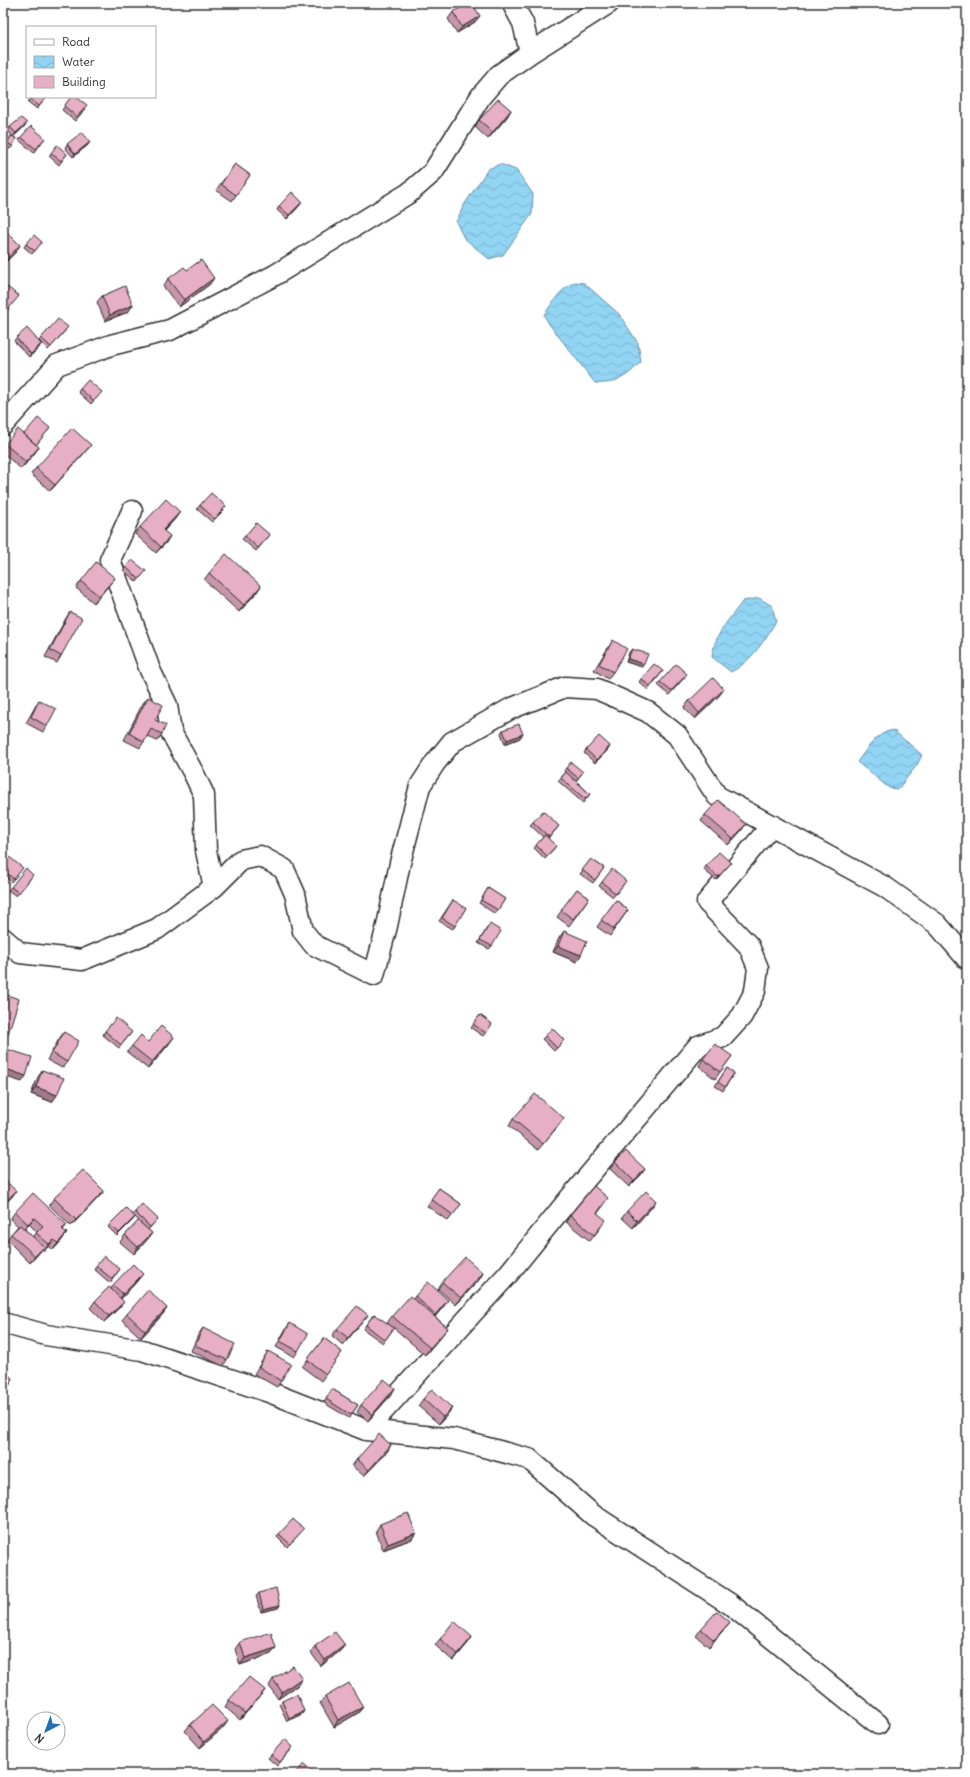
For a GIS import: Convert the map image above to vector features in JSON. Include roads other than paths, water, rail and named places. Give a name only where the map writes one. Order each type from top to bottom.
[{"type":"street","points":[[512,3],[523,23],[530,53]]},
{"type":"street","points":[[3,424],[57,365],[111,345],[170,330],[275,275],[409,193],[434,172],[485,91],[499,75],[530,53],[609,3]]},
{"type":"street","points":[[132,511],[110,560],[150,670],[167,705],[171,732],[204,795],[206,851],[214,887]]},
{"type":"street","points":[[3,938],[20,953],[82,960],[157,929],[214,887],[241,860],[260,856],[284,869],[295,894],[303,932],[314,945],[374,974],[387,926],[400,863],[420,786],[435,762],[452,742],[510,708],[565,687],[597,689],[648,712],[677,734],[717,796],[885,886],[936,924],[967,959]]},
{"type":"street","points":[[366,1430],[509,1273],[569,1199],[629,1130],[698,1046],[723,1037],[742,1016],[755,990],[758,968],[749,946],[707,902],[772,825]]},
{"type":"street","points":[[3,1323],[46,1334],[142,1350],[269,1392],[366,1430],[454,1439],[529,1459],[593,1515],[730,1604],[878,1724]]},
{"type":"water","points":[[500,164],[516,170],[533,194],[532,214],[503,255],[489,259],[464,238],[456,222],[464,205],[488,169]]},
{"type":"water","points":[[575,282],[584,283],[619,314],[638,343],[641,362],[626,375],[615,381],[609,383],[595,383],[549,324],[544,315],[561,292]]},
{"type":"water","points":[[759,598],[772,606],[776,621],[762,643],[751,656],[738,668],[731,672],[712,657],[713,649],[723,627],[743,601]]},
{"type":"water","points":[[893,730],[922,755],[917,765],[898,789],[889,788],[857,762],[877,738],[882,734]]}]
